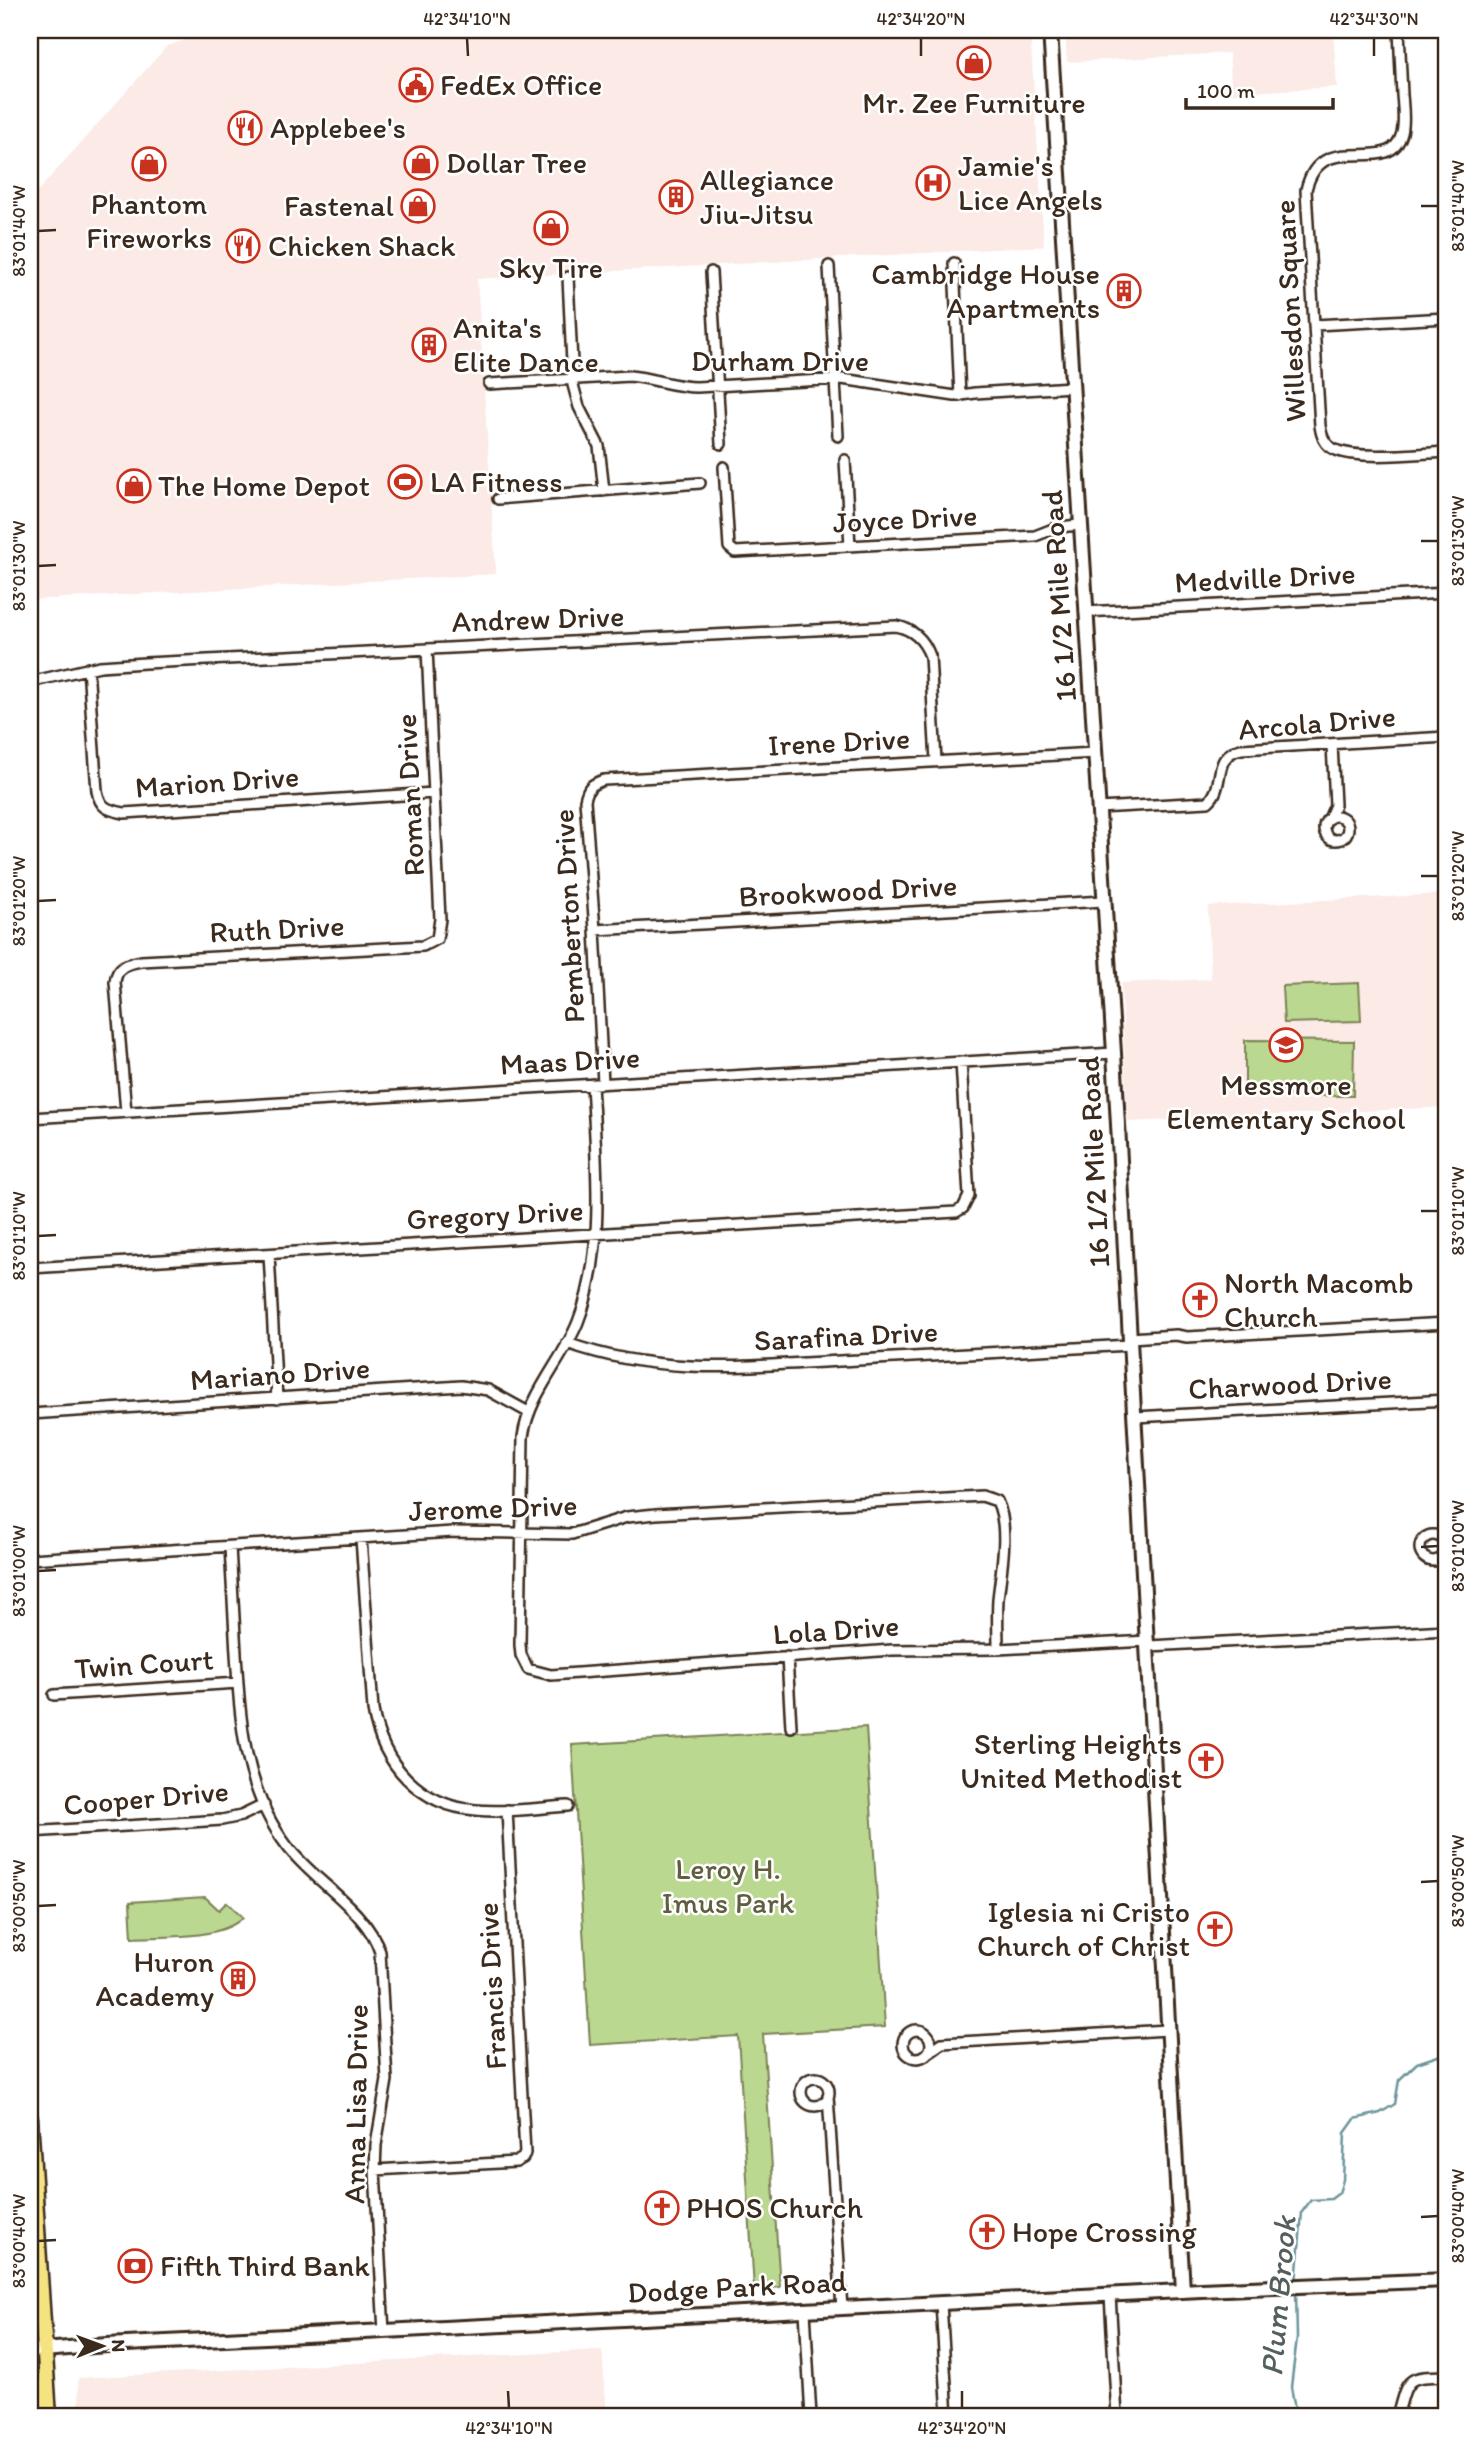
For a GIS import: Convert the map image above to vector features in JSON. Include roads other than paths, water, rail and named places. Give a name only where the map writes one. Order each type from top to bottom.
[{"type":"main road","points":[[30,2119],[49,2417]]},
{"type":"street","name":"16 1/2 Mile Road","points":[[1050,30],[1114,1054],[1183,2291]]},
{"type":"street","name":"Willesdon Square","points":[[1399,30],[1404,122],[1399,139],[1390,149],[1381,153],[1326,159],[1314,168],[1306,190],[1320,426],[1328,446],[1343,453],[1447,452]]},
{"type":"street","points":[[954,263],[960,396]]},
{"type":"street","points":[[830,266],[838,436]]},
{"type":"street","points":[[711,272],[721,444]]},
{"type":"street","points":[[568,277],[573,380],[579,407],[599,446],[604,491]]},
{"type":"street","points":[[1315,326],[1447,318]]},
{"type":"street","name":"Durham Drive","points":[[489,384],[630,376],[677,386],[852,379],[942,396],[1072,387]]},
{"type":"street","points":[[845,460],[850,546]]},
{"type":"street","name":"Joyce Drive","points":[[724,467],[728,543],[731,550],[736,552],[1035,536],[1058,527],[1080,525]]},
{"type":"street","points":[[498,499],[700,484]]},
{"type":"street","name":"Medville Drive","points":[[1085,612],[1447,593]]},
{"type":"street","name":"Andrew Drive","points":[[30,682],[88,668],[145,663],[902,627],[924,643],[930,656],[936,761]]},
{"type":"street","name":"Roman Drive","points":[[427,649],[440,919],[437,939]]},
{"type":"street","name":"Marion Drive","points":[[88,668],[97,790],[100,803],[111,811],[124,813],[434,793]]},
{"type":"street","name":"Arcola Drive","points":[[1098,808],[1208,802],[1216,793],[1222,764],[1233,751],[1447,737]]},
{"type":"street","points":[[1332,744],[1335,805],[1325,826],[1326,833],[1335,840],[1343,838],[1347,832],[1347,824],[1335,805]]},
{"type":"street","name":"Irene Drive","points":[[588,788],[604,780],[1095,753]]},
{"type":"street","name":"Pemberton Drive","points":[[588,788],[585,800],[603,1083]]},
{"type":"street","points":[[1329,819],[1335,816],[1343,818]]},
{"type":"street","name":"Brookwood Drive","points":[[595,930],[1104,901]]},
{"type":"street","name":"Ruth Drive","points":[[126,1112],[115,982],[119,969],[125,965],[141,961],[423,946],[437,939]]},
{"type":"street","name":"Maas Drive","points":[[30,1118],[1114,1054]]},
{"type":"street","name":"Gregory Drive","points":[[30,1268],[948,1213],[963,1208],[969,1196],[961,1062]]},
{"type":"street","points":[[521,1533],[523,1437],[528,1412],[568,1343],[578,1322],[585,1297],[595,1234],[597,1177],[593,1084]]},
{"type":"street","points":[[269,1254],[278,1399]]},
{"type":"street","name":"Sarafina Drive","points":[[568,1343],[625,1360],[709,1368],[1130,1341],[1177,1335],[1187,1337],[1447,1323]]},
{"type":"street","name":"Mariano Drive","points":[[30,1414],[461,1386],[488,1390],[528,1412]]},
{"type":"street","name":"Charwood Drive","points":[[1135,1418],[1447,1400]]},
{"type":"street","name":"Jerome Drive","points":[[30,1559],[453,1532],[572,1534],[627,1517],[656,1514],[982,1496],[997,1501],[1002,1515],[1003,1557],[998,1600],[998,1649]]},
{"type":"street","name":"Lola Drive","points":[[521,1533],[521,1655],[528,1669],[551,1675],[892,1650],[998,1649],[1447,1630]]},
{"type":"street","points":[[361,1538],[373,1710],[385,1751],[395,1767],[407,1780],[437,1800],[464,1809],[507,1810],[568,1806]]},
{"type":"street","name":"Anna Lisa Drive","points":[[230,1547],[238,1683],[245,1746],[252,1776],[278,1834],[298,1859],[363,1921],[378,1945],[382,1969],[387,2080],[376,2145],[375,2170],[384,2332]]},
{"type":"street","points":[[787,1657],[791,1727]]},
{"type":"street","name":"Twin Court","points":[[54,1695],[238,1683]]},
{"type":"street","name":"Cooper Drive","points":[[30,1832],[222,1821],[264,1805]]},
{"type":"street","name":"Francis Drive","points":[[375,2170],[516,2162],[523,2158],[526,2149],[507,1810]]},
{"type":"street","points":[[942,2043],[920,2031],[911,2032],[904,2043],[906,2052],[913,2057],[922,2057],[942,2043],[1168,2031]]},
{"type":"street","points":[[928,2035],[931,2043],[929,2052]]},
{"type":"street","points":[[830,2115],[824,2109],[803,2099],[802,2090],[807,2082],[815,2078],[823,2081],[828,2088],[828,2096],[830,2115],[842,2309]]},
{"type":"street","points":[[815,2106],[823,2103],[828,2096]]},
{"type":"street","name":"Dodge Park Road","points":[[30,2351],[1183,2291],[1447,2280]]},
{"type":"street","points":[[1110,2295],[1117,2417]]},
{"type":"street","points":[[941,2304],[948,2417]]},
{"type":"street","points":[[805,2311],[811,2417]]},
{"type":"street","points":[[1397,2417],[1406,2385],[1410,2380],[1447,2376]]},
{"type":"waterway","name":"Plum Brook","points":[[1296,2283],[1302,2212],[1311,2200],[1331,2199],[1339,2193],[1343,2180],[1345,2133],[1355,2119],[1380,2113],[1395,2104],[1399,2080],[1417,2063],[1447,2053]]},
{"type":"waterway","name":"Plum Brook","points":[[1294,2417],[1296,2414],[1291,2387],[1297,2338],[1296,2290]]},
{"type":"place","name":"Mr. Zee Furniture","points":[[974,63]]},
{"type":"place","name":"FedEx Office","points":[[416,85]]},
{"type":"place","name":"Applebee's","points":[[245,128]]},
{"type":"place","name":"Dollar Tree","points":[[421,163]]},
{"type":"place","name":"Phantom Fireworks","points":[[149,164]]},
{"type":"place","name":"Jamie's Lice Angels","points":[[933,183]]},
{"type":"place","name":"Allegiance Jiu-Jitsu","points":[[676,197]]},
{"type":"place","name":"Fastenal","points":[[418,206]]},
{"type":"place","name":"Sky Tire","points":[[551,228]]},
{"type":"place","name":"Chicken Shack","points":[[243,246]]},
{"type":"place","name":"Cambridge House Apartments","points":[[1124,291]]},
{"type":"place","name":"Anita's Elite Dance","points":[[429,345]]},
{"type":"place","name":"LA Fitness","points":[[405,482]]},
{"type":"place","name":"The Home Depot","points":[[134,486]]},
{"type":"place","name":"Messmore Elementary School","points":[[1286,1045]]},
{"type":"place","name":"North Macomb Church","points":[[1200,1300]]},
{"type":"place","name":"Sterling Heights United Methodist","points":[[1206,1761]]},
{"type":"place","name":"Iglesia ni Cristo Church of Christ","points":[[1215,1929]]},
{"type":"place","name":"Huron Academy","points":[[238,1979]]},
{"type":"place","name":"PHOS Church","points":[[662,2208]]},
{"type":"place","name":"Hope Crossing","points":[[987,2232]]},
{"type":"place","name":"Fifth Third Bank","points":[[135,2266]]},
{"type":"park label","name":"Leroy H. Imus Park","points":[[728,1886]]}]
